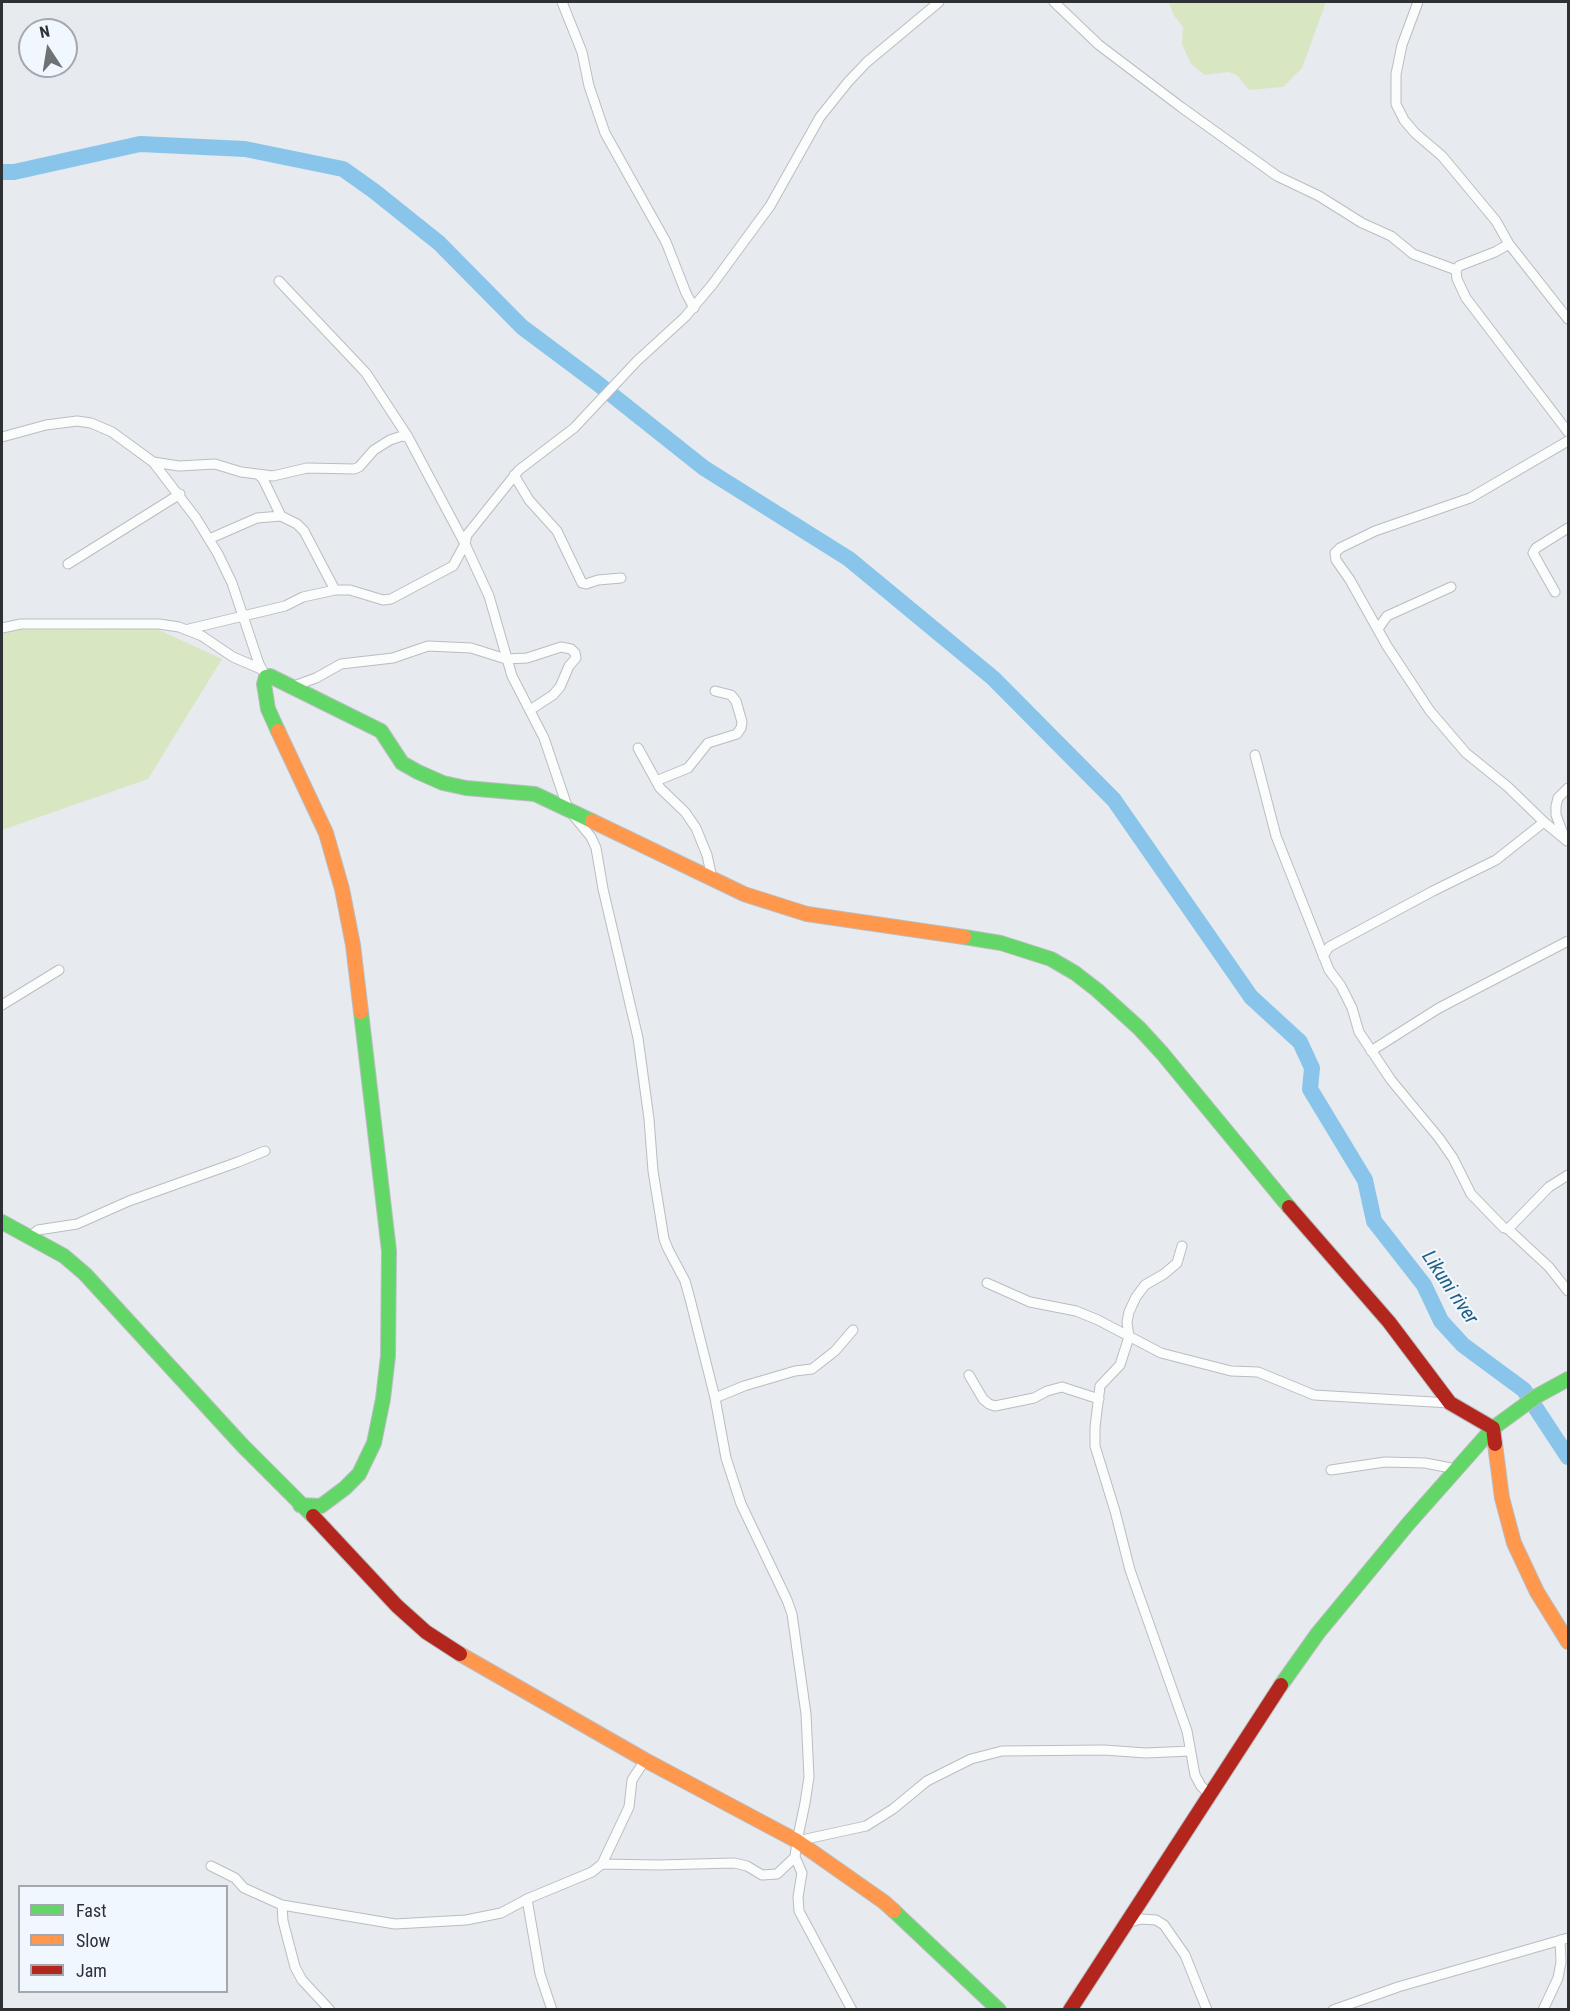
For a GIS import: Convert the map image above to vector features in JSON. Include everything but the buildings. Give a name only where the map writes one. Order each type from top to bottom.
[{"type":"street","points":[[562,2],[582,52],[589,86],[605,133],[666,242],[694,308]]},
{"type":"street","points":[[4,624],[159,624],[189,629],[244,617],[285,606],[303,597],[335,590],[350,590],[383,600],[453,566],[465,544],[467,535],[514,475],[574,428],[630,369],[694,308],[770,206],[820,117],[849,82],[867,62],[939,2]]},
{"type":"street","points":[[1054,2],[1099,45],[1277,176],[1319,196],[1362,223],[1391,236],[1413,254],[1456,270]]},
{"type":"street","points":[[1418,2],[1402,45],[1396,74],[1396,104],[1404,120],[1415,133],[1448,163],[1496,221],[1509,244],[1569,319]]},
{"type":"street","points":[[1456,270],[1463,264],[1509,244]]},
{"type":"street","points":[[1456,270],[1457,279],[1466,298],[1569,432]]},
{"type":"street","points":[[279,281],[366,373],[408,436],[465,544],[489,596],[512,676],[544,738],[568,809],[591,837],[596,848],[603,890],[638,1038],[649,1119],[652,1172],[664,1239],[685,1281],[715,1398],[726,1458],[741,1504],[788,1600],[795,1624],[806,1714],[810,1777],[795,1857],[802,1873],[798,1897],[799,1911],[852,2010]]},
{"type":"street","points":[[2,437],[46,424],[91,423],[112,432],[153,462],[180,494],[209,539],[232,583],[264,673],[268,709],[326,833],[342,889],[353,945],[389,1251],[388,1356],[383,1399],[374,1443],[358,1474],[345,1488],[321,1506],[300,1504]]},
{"type":"street","points":[[153,462],[179,466],[215,464],[241,472],[273,476],[320,467],[354,469],[359,467],[374,450],[390,440],[408,436]]},
{"type":"street","points":[[1568,842],[1508,786],[1466,753],[1415,690],[1336,560],[1336,551],[1375,531],[1470,498],[1569,441]]},
{"type":"street","points":[[260,475],[281,516],[304,531],[335,590]]},
{"type":"street","points":[[514,475],[529,500],[557,531],[582,583],[621,578]]},
{"type":"street","points":[[68,564],[180,494]]},
{"type":"street","points":[[209,539],[257,518],[281,516]]},
{"type":"street","points":[[1556,592],[1533,552],[1569,528]]},
{"type":"street","points":[[1378,629],[1387,616],[1451,587]]},
{"type":"street","points":[[189,629],[233,657],[381,731],[402,763],[443,783],[466,788],[535,794],[744,894],[807,914],[1001,943],[1051,959],[1075,973],[1122,1013],[1162,1053],[1282,1199],[1389,1322],[1450,1403],[1493,1428]]},
{"type":"street","points":[[294,686],[316,678],[341,664],[393,658],[428,646],[471,648],[506,659],[527,658],[561,647],[566,647],[575,653],[576,658],[569,666],[560,687],[553,695],[530,710]]},
{"type":"street","points":[[656,781],[688,768],[708,743],[737,734],[741,728],[742,722],[736,701],[731,695],[715,691]]},
{"type":"street","points":[[638,748],[656,781],[685,812],[696,828],[707,855],[712,878]]},
{"type":"street","points":[[1255,755],[1276,836],[1323,956],[1352,1008],[1359,1032],[1405,1099],[1453,1158],[1471,1194],[1504,1228],[1508,1229],[1549,1268],[1569,1291]]},
{"type":"street","points":[[1568,842],[1556,815],[1556,806],[1558,798],[1569,788]]},
{"type":"street","points":[[1323,956],[1329,947],[1496,860],[1544,822]]},
{"type":"street","points":[[1371,1051],[1439,1008],[1569,941]]},
{"type":"street","points":[[2,1005],[59,970]]},
{"type":"street","points":[[29,1237],[38,1230],[77,1224],[129,1201],[265,1150]]},
{"type":"street","points":[[1508,1229],[1549,1187],[1569,1175]]},
{"type":"street","points":[[2,1222],[64,1256],[85,1274],[243,1446],[397,1606],[426,1632],[466,1658],[645,1760],[797,1840],[884,1902],[999,2010]]},
{"type":"street","points":[[1182,1246],[1177,1263],[1145,1285],[1136,1297],[1127,1322],[1129,1337],[1120,1365],[1100,1386],[1095,1446],[1130,1570],[1187,1731],[1195,1775],[1200,1786],[1211,1796]]},
{"type":"street","points":[[987,1283],[1030,1302],[1076,1311],[1107,1324],[1161,1353],[1231,1371],[1258,1372],[1314,1395],[1450,1403]]},
{"type":"street","points":[[715,1398],[744,1386],[795,1371],[812,1369],[835,1351],[854,1330]]},
{"type":"street","points":[[969,1375],[983,1399],[996,1406],[1034,1398],[1047,1391],[1062,1388],[1099,1399]]},
{"type":"street","points":[[1070,2010],[1287,1676],[1318,1634],[1408,1524],[1493,1428],[1524,1405],[1569,1379]]},
{"type":"street","points":[[1493,1428],[1502,1498],[1514,1543],[1537,1592],[1569,1642]]},
{"type":"street","points":[[1331,1470],[1385,1462],[1425,1462],[1456,1469]]},
{"type":"street","points":[[797,1840],[866,1826],[893,1809],[927,1781],[970,1760],[1002,1751],[1104,1750],[1146,1753],[1190,1751]]},
{"type":"street","points":[[211,1866],[235,1878],[244,1888],[282,1905],[395,1924],[466,1920],[501,1913],[527,1899],[592,1872],[602,1864],[629,1807],[632,1780],[645,1760]]},
{"type":"street","points":[[602,1864],[734,1863],[747,1866],[762,1875],[777,1874],[795,1857]]},
{"type":"street","points":[[527,1899],[540,1974],[552,2010]]},
{"type":"street","points":[[282,1905],[283,1921],[295,1967],[302,1980],[330,2010]]},
{"type":"street","points":[[1127,1923],[1141,1919],[1156,1920],[1164,1925],[1185,1955],[1207,2010]]},
{"type":"street","points":[[1334,2010],[1398,1987],[1564,1939],[1558,1978],[1543,2010]]},
{"type":"street","points":[[1558,1978],[1569,1979]]},
{"type":"green space","points":[[1169,2],[1326,2],[1302,68],[1283,87],[1249,90],[1237,75],[1228,72],[1205,75],[1191,64],[1182,44],[1183,27],[1173,14]]},
{"type":"green space","points":[[157,629],[222,659],[148,779],[2,830],[2,634],[13,630]]},
{"type":"waterway","name":"Likuni river","points":[[2,172],[14,172],[140,144],[245,149],[343,169],[439,243],[522,327],[704,468],[849,559],[993,678],[1114,800],[1251,997],[1300,1042],[1312,1068],[1310,1089],[1365,1180],[1374,1221],[1424,1285],[1441,1321],[1463,1345],[1524,1390],[1568,1457]]},
{"type":"traffic: fast","points":[[278,731],[268,709],[264,684],[266,677],[270,676],[381,731],[402,763],[418,772],[443,783],[466,788],[535,794],[592,821]]},
{"type":"traffic: fast","points":[[964,937],[1001,943],[1051,959],[1075,973],[1097,990],[1139,1028],[1162,1053],[1289,1207]]},
{"type":"traffic: fast","points":[[300,1505],[321,1506],[359,1474],[374,1443],[383,1399],[388,1356],[389,1251],[361,1012]]},
{"type":"traffic: fast","points":[[2,1222],[64,1256],[85,1274],[243,1446],[313,1516]]},
{"type":"traffic: fast","points":[[1281,1685],[1318,1633],[1408,1524],[1493,1428],[1537,1396],[1568,1379]]},
{"type":"traffic: fast","points":[[894,1911],[999,2010]]},
{"type":"traffic: slow","points":[[278,731],[326,833],[342,889],[353,945],[361,1012]]},
{"type":"traffic: slow","points":[[592,821],[744,894],[807,914],[964,937]]},
{"type":"traffic: slow","points":[[1495,1444],[1502,1498],[1514,1543],[1537,1592],[1568,1642]]},
{"type":"traffic: slow","points":[[460,1654],[645,1760],[797,1841],[894,1911]]},
{"type":"traffic: jam","points":[[1289,1207],[1389,1322],[1450,1403],[1493,1428],[1495,1444]]},
{"type":"traffic: jam","points":[[313,1516],[397,1606],[426,1632],[460,1654]]},
{"type":"traffic: jam","points":[[1070,2010],[1281,1685]]}]
